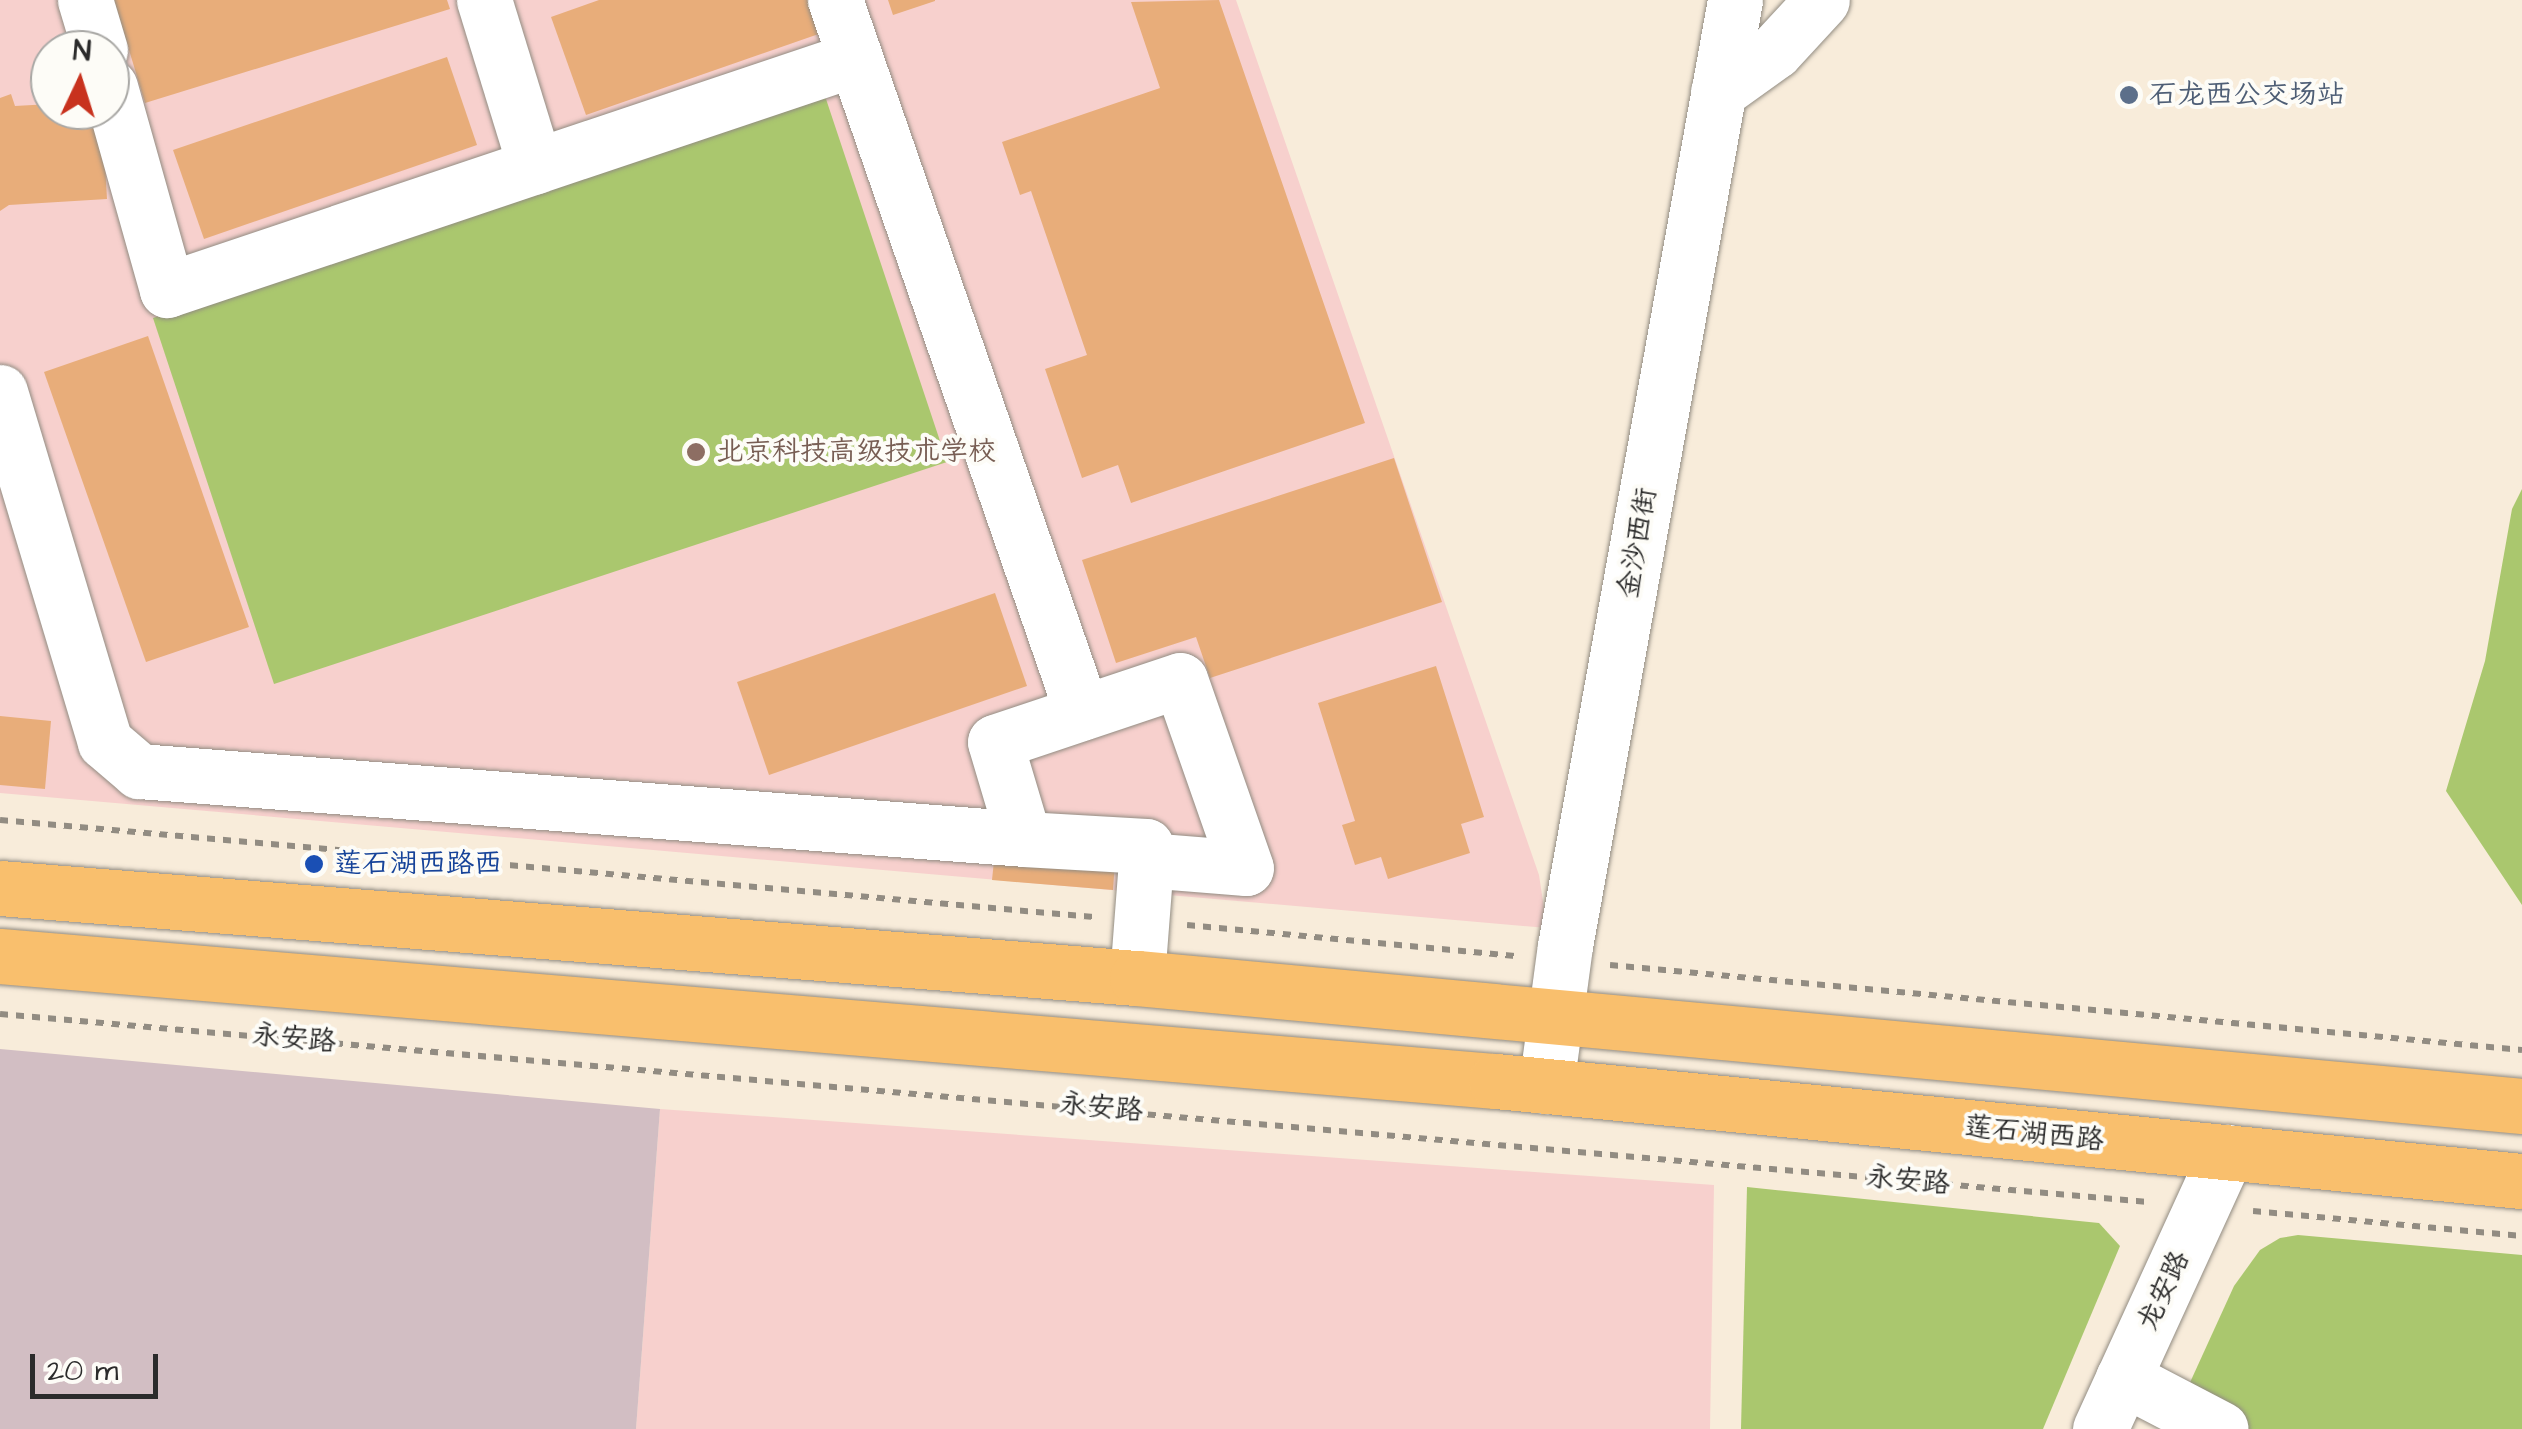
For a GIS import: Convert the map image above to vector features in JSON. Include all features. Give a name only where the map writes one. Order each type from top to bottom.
[{"type":"main road","points":[[0,888],[1137,978],[2522,1106]]},
{"type":"main road","points":[[0,956],[1546,1086]]},
{"type":"main road","name":"莲石湖西路","points":[[1546,1086],[2522,1181]]},
{"type":"street","points":[[86,0],[94,30]]},
{"type":"street","points":[[484,0],[535,166]]},
{"type":"street","points":[[835,0],[1082,712]]},
{"type":"street","name":"金沙西街","points":[[1546,1086],[1735,0]]},
{"type":"street","points":[[1718,92],[1775,51],[1822,0]]},
{"type":"street","points":[[122,130],[167,290],[854,59]]},
{"type":"street","points":[[0,392],[105,742],[139,771],[1146,846],[1137,978]]},
{"type":"street","points":[[1024,838],[995,742],[1180,680],[1246,868],[1146,860]]},
{"type":"street","name":"龙安路","points":[[2100,1429],[2227,1152]]},
{"type":"street","points":[[2124,1378],[2221,1429]]},
{"type":"path","name":"永安路","points":[[0,1014],[2202,1206]]},
{"type":"path","points":[[2206,1020],[2522,1050]]},
{"type":"path","points":[[2202,1206],[2522,1236]]},
{"type":"shaded area","name":"北京科技高级技术学校","points":[[0,0],[1236,0],[1539,875],[1547,928],[0,793]]},
{"type":"shaded area","points":[[0,1049],[660,1109],[636,1429],[0,1429]]},
{"type":"shaded area","points":[[660,1109],[1714,1185],[1710,1429],[636,1429]]},
{"type":"green space","points":[[825,96],[947,462],[274,684],[153,318]]},
{"type":"green space","points":[[2522,489],[2522,905],[2446,791],[2485,661],[2512,509]]},
{"type":"green space","points":[[1747,1187],[2099,1223],[2120,1246],[2043,1429],[1741,1429]]},
{"type":"green space","points":[[2298,1235],[2522,1255],[2522,1429],[2235,1429],[2182,1400],[2234,1286],[2260,1250],[2280,1238]]},
{"type":"building","points":[[114,0],[447,0],[450,9],[145,103],[130,53],[130,30],[123,30]]},
{"type":"building","points":[[599,0],[822,0],[833,29],[586,115],[551,17]]},
{"type":"building","points":[[888,0],[935,0],[935,1],[893,15]]},
{"type":"building","points":[[1219,0],[1365,423],[1131,503],[1118,465],[1082,478],[1045,369],[1087,355],[1031,191],[1020,195],[1002,142],[1160,88],[1131,2]]},
{"type":"building","points":[[447,57],[477,145],[204,239],[173,150]]},
{"type":"building","points":[[11,94],[15,106],[30,105],[30,130],[103,130],[107,199],[9,205],[0,211],[0,98]]},
{"type":"building","points":[[148,336],[249,627],[146,662],[44,372]]},
{"type":"building","points":[[1394,458],[1442,602],[1210,678],[1196,637],[1116,663],[1082,560]]},
{"type":"building","points":[[995,593],[1027,686],[769,775],[737,682]]},
{"type":"building","points":[[1436,666],[1484,817],[1461,824],[1470,853],[1388,879],[1381,857],[1355,865],[1342,825],[1355,821],[1318,703]]},
{"type":"building","points":[[0,716],[51,721],[45,789],[0,785]]},
{"type":"building","points":[[995,851],[1115,861],[1113,890],[992,880]]},
{"type":"place","name":"石龙西公交场站","points":[[2129,95]]},
{"type":"place","name":"北京科技高级技术学校","points":[[696,452]]},
{"type":"place","name":"莲石湖西路西","points":[[314,864]]}]
